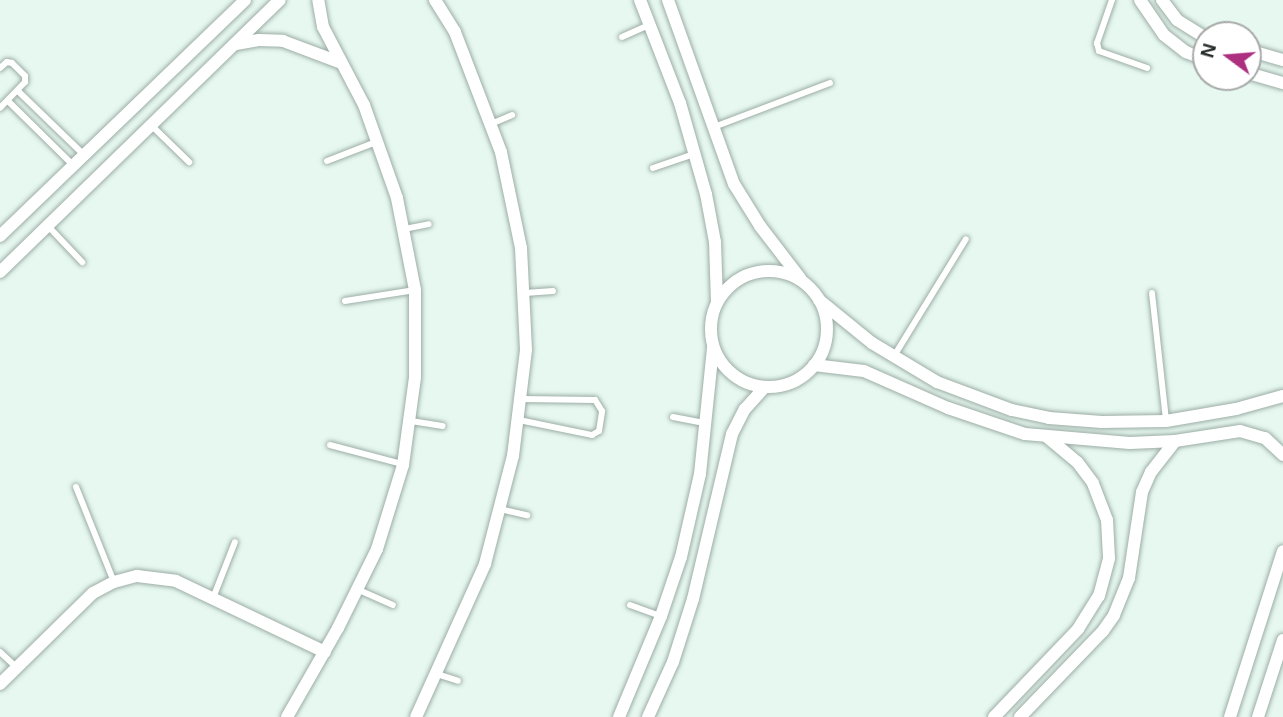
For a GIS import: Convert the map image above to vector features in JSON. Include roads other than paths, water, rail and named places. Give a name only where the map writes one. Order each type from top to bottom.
[{"type":"street","points":[[0,236],[244,0]]},
{"type":"street","points":[[0,272],[280,0]]},
{"type":"street","points":[[287,717],[359,590],[377,549],[403,465],[411,421],[416,352],[415,290],[404,229],[378,141],[364,105],[339,62],[323,27],[318,0]]},
{"type":"street","points":[[416,717],[485,564],[519,420],[526,350],[525,293],[512,196],[491,124],[455,32],[435,0]]},
{"type":"street","points":[[620,717],[661,617],[692,516],[707,423],[713,348],[711,325],[717,303],[713,230],[695,153],[651,24],[640,0]]},
{"type":"street","points":[[668,0],[724,162],[747,205],[819,300],[893,357],[937,382],[1012,410],[1075,421],[1166,421],[1223,412],[1283,396]]},
{"type":"street","points":[[1140,0],[1164,35],[1192,54]]},
{"type":"street","points":[[1162,0],[1177,20],[1192,29]]},
{"type":"street","points":[[236,44],[259,40],[283,41],[339,62]]},
{"type":"street","points":[[1262,54],[1283,60]]},
{"type":"street","points":[[1262,77],[1283,83]]},
{"type":"street","points":[[717,303],[731,285],[750,274],[773,271],[804,283]]},
{"type":"street","points":[[713,348],[733,376],[764,388],[797,380],[814,365],[827,334],[819,300]]},
{"type":"street","points":[[814,365],[864,371],[1006,428],[1048,438],[1130,443],[1175,441],[1240,432],[1265,438],[1283,455]]},
{"type":"street","points":[[648,717],[673,662],[690,610],[732,434],[746,409],[764,388]]},
{"type":"street","points":[[994,717],[1078,629],[1098,596],[1109,558],[1108,520],[1093,483],[1077,462],[1048,438]]},
{"type":"street","points":[[1020,717],[1103,631],[1114,615],[1129,578],[1142,492],[1151,472],[1175,441]]},
{"type":"street","points":[[1230,717],[1283,551]]},
{"type":"street","points":[[0,684],[83,601],[114,582],[137,576],[164,578],[213,598],[325,652]]},
{"type":"street","points":[[1258,717],[1283,640]]},
{"type":"lane","points":[[1112,0],[1097,43],[1099,51],[1147,68]]},
{"type":"lane","points":[[622,37],[651,24]]},
{"type":"lane","points":[[0,68],[10,62],[25,76],[24,84],[0,108]]},
{"type":"lane","points":[[712,128],[830,83]]},
{"type":"lane","points":[[18,91],[84,155]]},
{"type":"lane","points":[[8,101],[73,166]]},
{"type":"lane","points":[[491,124],[512,114]]},
{"type":"lane","points":[[152,126],[188,162]]},
{"type":"lane","points":[[327,161],[378,141]]},
{"type":"lane","points":[[653,168],[695,153]]},
{"type":"lane","points":[[404,229],[429,224]]},
{"type":"lane","points":[[48,226],[82,262]]},
{"type":"lane","points":[[893,357],[966,239]]},
{"type":"lane","points":[[345,301],[415,290]]},
{"type":"lane","points":[[525,293],[553,291]]},
{"type":"lane","points":[[1152,293],[1166,421]]},
{"type":"lane","points":[[519,420],[592,435],[598,431],[602,411],[595,400],[522,399]]},
{"type":"lane","points":[[673,417],[707,423]]},
{"type":"lane","points":[[411,421],[443,426]]},
{"type":"lane","points":[[330,445],[403,465]]},
{"type":"lane","points":[[76,487],[114,582]]},
{"type":"lane","points":[[500,509],[527,515]]},
{"type":"lane","points":[[213,598],[235,542]]},
{"type":"lane","points":[[359,590],[393,605]]},
{"type":"lane","points":[[630,605],[661,617]]},
{"type":"lane","points":[[0,652],[16,668]]},
{"type":"lane","points":[[437,674],[458,681]]}]
